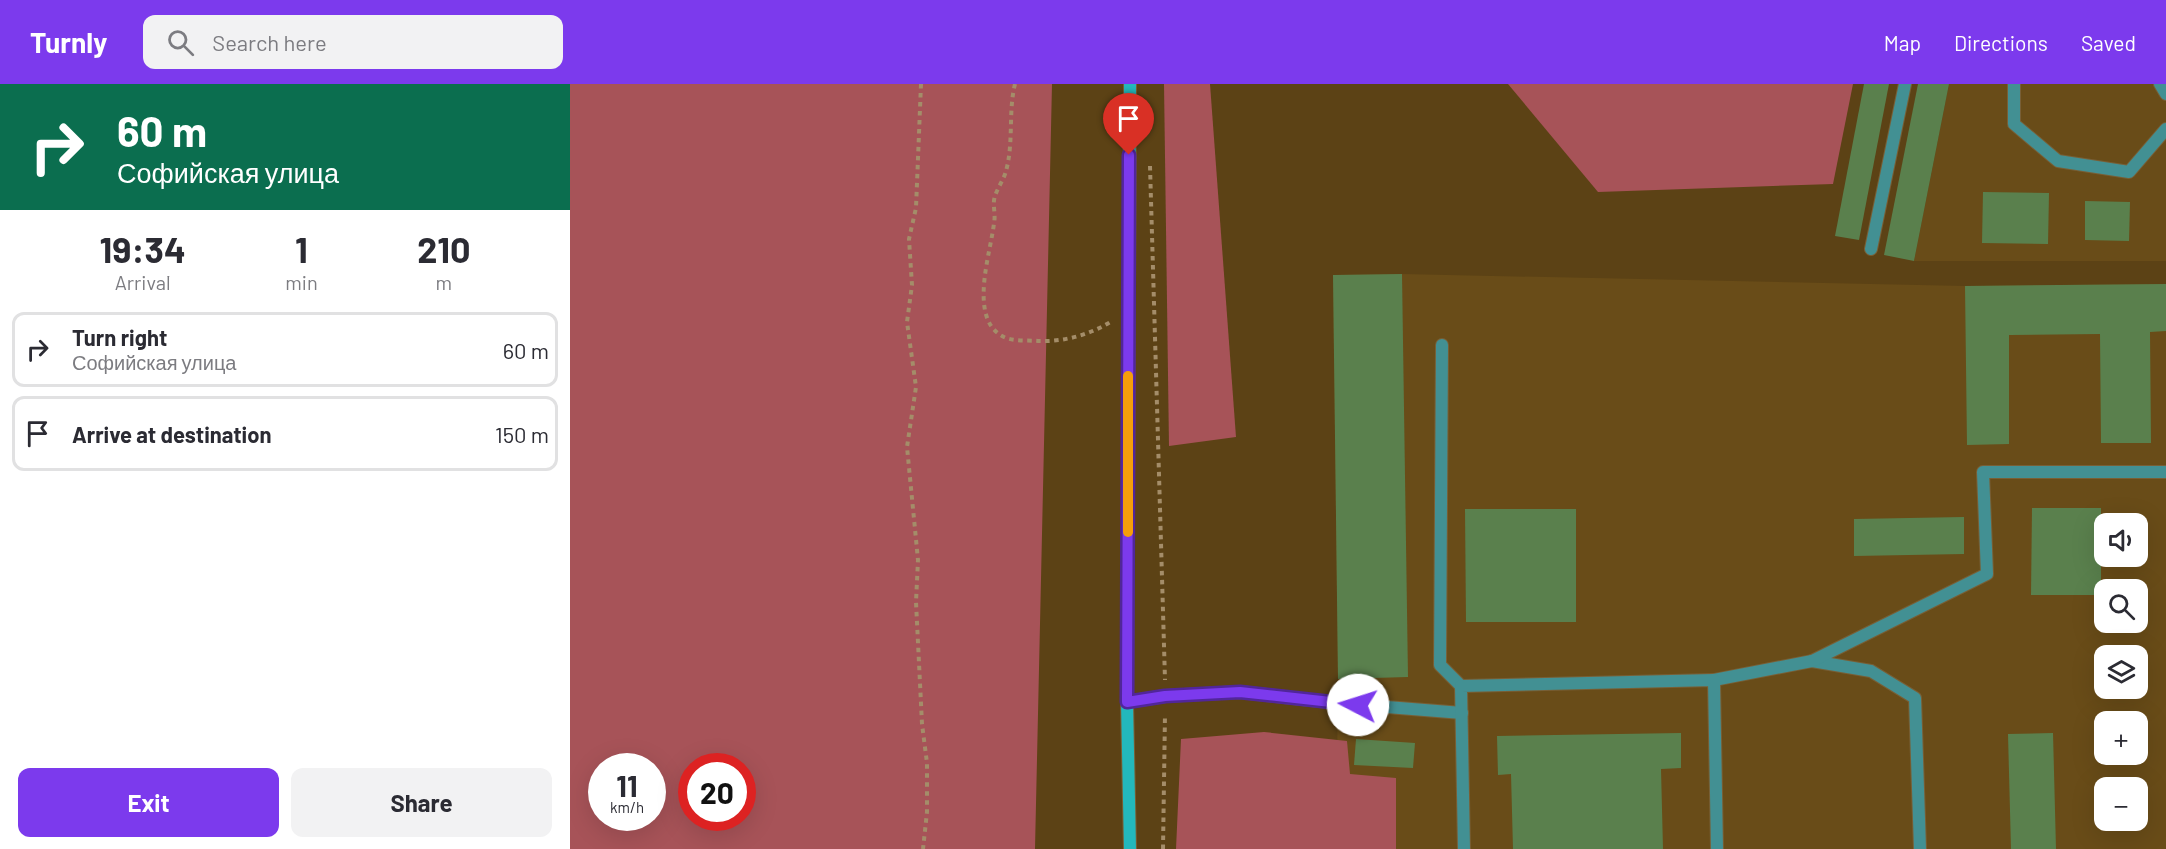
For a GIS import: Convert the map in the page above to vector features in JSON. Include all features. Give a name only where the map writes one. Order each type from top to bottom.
[{"type":"main road","points":[[1130,84],[1127,702],[1130,849]]},
{"type":"lane","points":[[1871,249],[1905,84]]},
{"type":"lane","points":[[2014,84],[2014,124],[2058,161],[2129,172],[2166,129]]},
{"type":"lane","points":[[2160,84],[2166,94]]},
{"type":"lane","points":[[1442,345],[1440,665],[1461,686],[1464,849]]},
{"type":"lane","points":[[1461,686],[1714,680],[1812,661],[1987,574],[1983,472],[2166,472]]},
{"type":"lane","points":[[1812,661],[1871,671],[1915,698],[1920,849]]},
{"type":"lane","points":[[1714,680],[1717,849]]},
{"type":"lane","points":[[1127,702],[1165,696],[1240,692],[1337,703],[1462,713]]},
{"type":"path","points":[[921,84],[916,208],[909,239],[912,285],[908,322],[916,387],[907,447],[918,560],[916,602],[922,724],[927,763],[927,812],[923,849]]},
{"type":"path","points":[[1015,84],[1011,143],[1006,172],[994,198],[995,222],[984,276],[986,315],[993,328],[1009,339],[1064,341],[1102,328],[1128,311]]},
{"type":"path","points":[[1150,159],[1165,696],[1163,849]]},
{"type":"shaded area","points":[[570,84],[1052,84],[1035,849],[570,849]]},
{"type":"shaded area","points":[[1164,84],[1210,84],[1236,437],[1169,446]]},
{"type":"shaded area","points":[[1508,84],[1853,84],[1833,184],[1598,192]]},
{"type":"shaded area","points":[[1949,84],[2166,84],[2166,261],[1914,261]]},
{"type":"shaded area","points":[[1402,274],[1965,286],[2166,284],[2166,849],[1336,849],[1338,679],[1333,275]]},
{"type":"shaded area","points":[[1264,732],[1347,741],[1350,774],[1396,778],[1396,849],[1176,849],[1181,739]]},
{"type":"building","points":[[1864,84],[1889,84],[1859,240],[1835,236]]},
{"type":"building","points":[[1918,84],[1949,84],[1914,261],[1884,255]]},
{"type":"building","points":[[1983,192],[2049,193],[2048,244],[1982,243]]},
{"type":"building","points":[[2085,201],[2130,202],[2129,241],[2085,240]]},
{"type":"building","points":[[1402,274],[1408,677],[1338,679],[1333,275]]},
{"type":"building","points":[[2166,284],[2166,331],[2150,332],[2151,443],[2101,443],[2100,334],[2009,335],[2009,444],[1967,445],[1965,286]]},
{"type":"building","points":[[2032,508],[2101,508],[2101,513],[2094,513],[2094,567],[2101,567],[2101,579],[2094,579],[2094,595],[2031,595]]},
{"type":"building","points":[[1465,509],[1576,509],[1576,622],[1466,622]]},
{"type":"building","points":[[1964,517],[1964,554],[1854,556],[1854,519]]},
{"type":"building","points":[[1681,733],[1681,768],[1661,769],[1663,849],[1513,849],[1511,774],[1498,775],[1497,736]]},
{"type":"building","points":[[2053,733],[2056,849],[2011,849],[2008,734]]},
{"type":"building","points":[[1356,739],[1415,743],[1413,768],[1354,765]]},
{"type":"slow traffic","points":[[1128,376],[1128,532]]},
{"type":"route","points":[[1129,155],[1127,702],[1165,696],[1240,692],[1358,705]]}]
